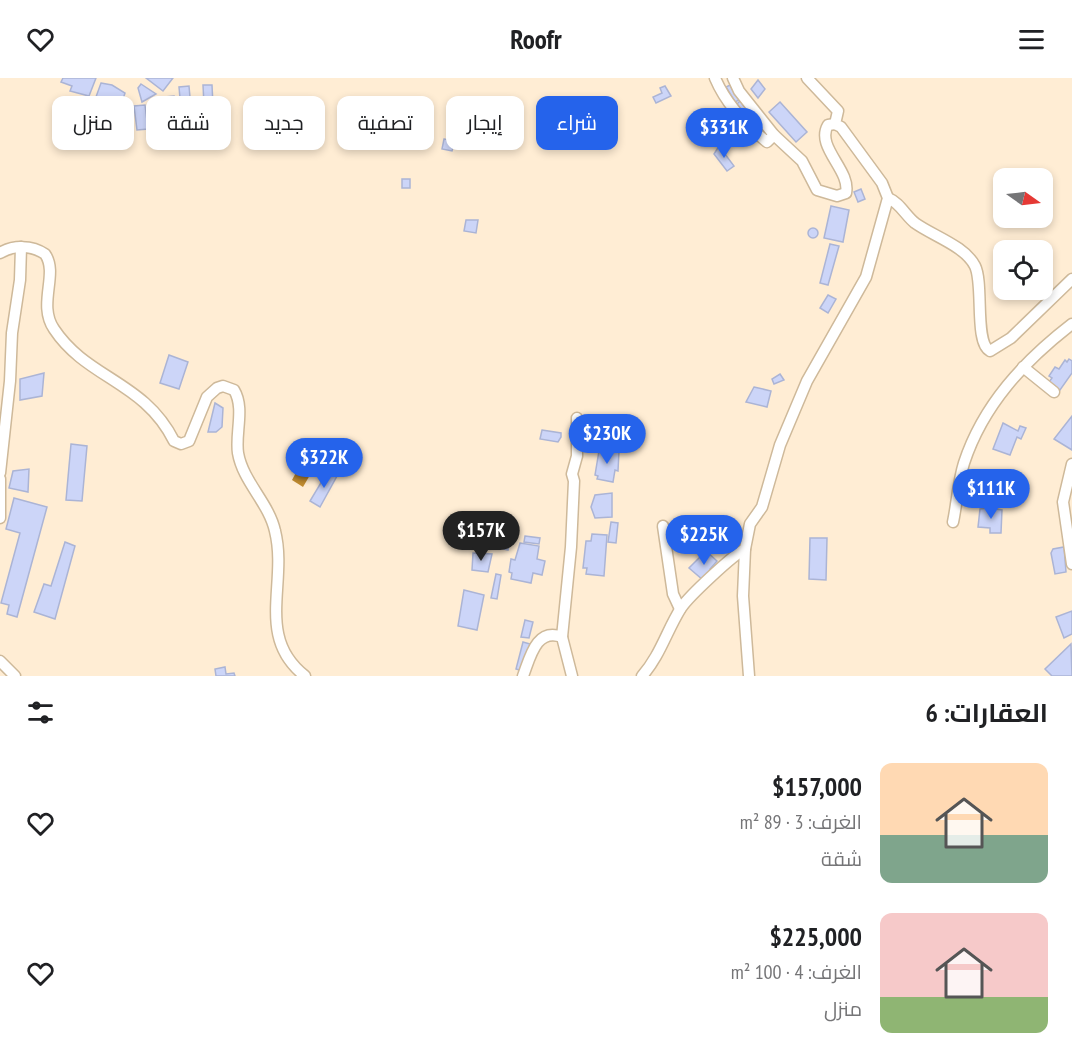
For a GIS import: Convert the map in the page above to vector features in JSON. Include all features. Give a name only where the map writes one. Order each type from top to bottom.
[{"type":"street","points":[[715,78],[725,97],[751,129],[767,142],[774,135]]},
{"type":"street","points":[[733,78],[739,91],[774,135],[802,161],[817,190],[837,196],[846,192],[848,185],[827,146],[825,130],[828,125],[835,124],[841,127],[868,163],[888,198],[915,222],[962,252],[975,265],[980,290],[983,344],[990,351],[1011,338],[1072,279]]},
{"type":"street","points":[[807,78],[838,111],[835,124]]},
{"type":"street","points":[[749,676],[743,596],[745,549],[750,524],[762,507],[794,411],[824,348],[866,277],[888,198]]},
{"type":"street","points":[[0,472],[10,381],[12,333],[20,280],[21,247]]},
{"type":"street","points":[[0,253],[21,247],[36,248],[48,258],[46,309],[58,335],[73,352],[148,404],[166,425],[174,441],[181,444],[189,441],[211,393],[223,386],[234,390],[239,401],[240,458],[276,533],[278,639],[288,662],[305,676]]},
{"type":"street","points":[[953,522],[963,465],[985,417],[1004,387],[1072,324]]},
{"type":"street","points":[[1023,367],[1054,392]]},
{"type":"street","points":[[572,676],[562,638],[571,547],[574,481],[572,474],[577,456],[577,418]]},
{"type":"street","points":[[1072,464],[1063,502],[1072,564]]},
{"type":"street","points":[[0,479],[0,518]]},
{"type":"street","points":[[663,526],[674,594],[680,609]]},
{"type":"street","points":[[642,676],[666,639],[680,609],[734,554],[745,549]]},
{"type":"street","points":[[523,676],[535,644],[541,638],[551,635],[562,638]]},
{"type":"street","points":[[0,661],[15,676]]},
{"type":"shaded area","points":[[305,456],[317,463],[303,487],[292,480]]},
{"type":"building","points":[[63,78],[96,78],[89,96],[70,91],[72,86],[61,82]]},
{"type":"building","points":[[146,78],[173,78],[163,91]]},
{"type":"building","points":[[758,80],[765,89],[758,98],[751,89]]},
{"type":"building","points":[[101,83],[112,85],[125,93],[124,96],[96,96]]},
{"type":"building","points":[[141,84],[156,94],[146,96],[146,100],[142,102],[138,88]]},
{"type":"building","points":[[203,85],[212,85],[213,96],[204,96]]},
{"type":"building","points":[[730,85],[739,100],[735,102],[726,87]]},
{"type":"building","points":[[189,86],[190,96],[180,96],[179,87]]},
{"type":"building","points":[[665,86],[671,96],[656,103],[653,97],[662,93],[660,88]]},
{"type":"building","points":[[740,101],[750,114],[746,117],[737,104]]},
{"type":"building","points":[[780,102],[807,132],[796,142],[769,112]]},
{"type":"building","points":[[145,105],[146,129],[137,130],[134,106]]},
{"type":"building","points":[[444,139],[446,139],[446,150],[442,149]]},
{"type":"building","points":[[719,146],[734,166],[727,171],[714,154]]},
{"type":"building","points":[[402,179],[410,179],[410,188],[402,188]]},
{"type":"building","points":[[861,189],[865,199],[858,202],[854,192]]},
{"type":"building","points":[[831,206],[849,210],[843,242],[824,238]]},
{"type":"building","points":[[466,220],[478,220],[476,233],[464,231]]},
{"type":"building","points":[[813,228],[818,233],[813,238],[808,233]]},
{"type":"building","points":[[830,244],[839,246],[828,285],[820,283]]},
{"type":"building","points":[[828,295],[836,299],[828,313],[820,308]]},
{"type":"building","points":[[169,355],[188,362],[179,389],[160,383]]},
{"type":"building","points":[[1069,359],[1072,361],[1072,373],[1060,390],[1049,382],[1052,378],[1049,376],[1055,367],[1059,369],[1065,360],[1067,362]]},
{"type":"building","points":[[44,373],[42,396],[20,400],[20,379]]},
{"type":"building","points":[[780,374],[784,380],[774,384],[772,379]]},
{"type":"building","points":[[754,387],[771,391],[767,407],[746,402]]},
{"type":"building","points":[[215,403],[223,408],[222,427],[216,432],[208,432]]},
{"type":"building","points":[[1072,416],[1072,450],[1054,439]]},
{"type":"building","points":[[1003,423],[1018,431],[1020,426],[1026,428],[1021,439],[1017,437],[1010,455],[993,449]]},
{"type":"building","points":[[542,430],[561,433],[561,437],[558,442],[540,439]]},
{"type":"building","points":[[71,444],[87,446],[82,501],[66,500]]},
{"type":"building","points":[[604,449],[619,451],[618,471],[615,470],[613,482],[597,479],[598,476],[595,475],[599,451],[604,452]]},
{"type":"building","points":[[29,469],[28,492],[9,488],[13,471]]},
{"type":"building","points":[[328,471],[337,476],[320,507],[310,501]]},
{"type":"building","points":[[612,493],[612,517],[595,518],[591,507],[595,495]]},
{"type":"building","points":[[14,498],[47,507],[17,617],[7,614],[9,605],[1,603],[20,533],[6,529]]},
{"type":"building","points":[[980,509],[1002,510],[1001,533],[990,533],[990,528],[978,527]]},
{"type":"building","points":[[611,522],[618,523],[616,543],[608,542]]},
{"type":"building","points":[[505,523],[513,525],[508,550],[499,548]]},
{"type":"building","points":[[592,534],[607,535],[604,576],[586,574],[587,568],[583,568],[586,541],[591,541]]},
{"type":"building","points":[[525,536],[540,538],[539,544],[524,542]]},
{"type":"building","points":[[810,538],[827,538],[826,580],[809,579]]},
{"type":"building","points":[[65,542],[75,546],[55,619],[34,612],[44,584],[51,586]]},
{"type":"building","points":[[520,543],[539,546],[537,559],[545,561],[542,575],[533,573],[531,583],[511,579],[512,573],[509,572],[511,559],[515,560]]},
{"type":"building","points":[[1064,547],[1066,572],[1055,574],[1051,553],[1053,549]]},
{"type":"building","points":[[706,551],[717,561],[710,569],[713,571],[703,580],[689,568]]},
{"type":"building","points":[[473,553],[492,554],[488,572],[472,570]]},
{"type":"building","points":[[496,574],[501,575],[497,599],[491,598]]},
{"type":"building","points":[[464,590],[484,595],[477,630],[458,626]]},
{"type":"building","points":[[1072,611],[1072,634],[1064,638],[1056,617]]},
{"type":"building","points":[[525,620],[533,622],[529,638],[521,637]]},
{"type":"building","points":[[523,642],[530,644],[523,671],[516,669]]},
{"type":"building","points":[[1071,644],[1072,676],[1052,676],[1045,669]]},
{"type":"building","points":[[225,667],[226,674],[234,673],[235,676],[216,676],[215,669]]}]
